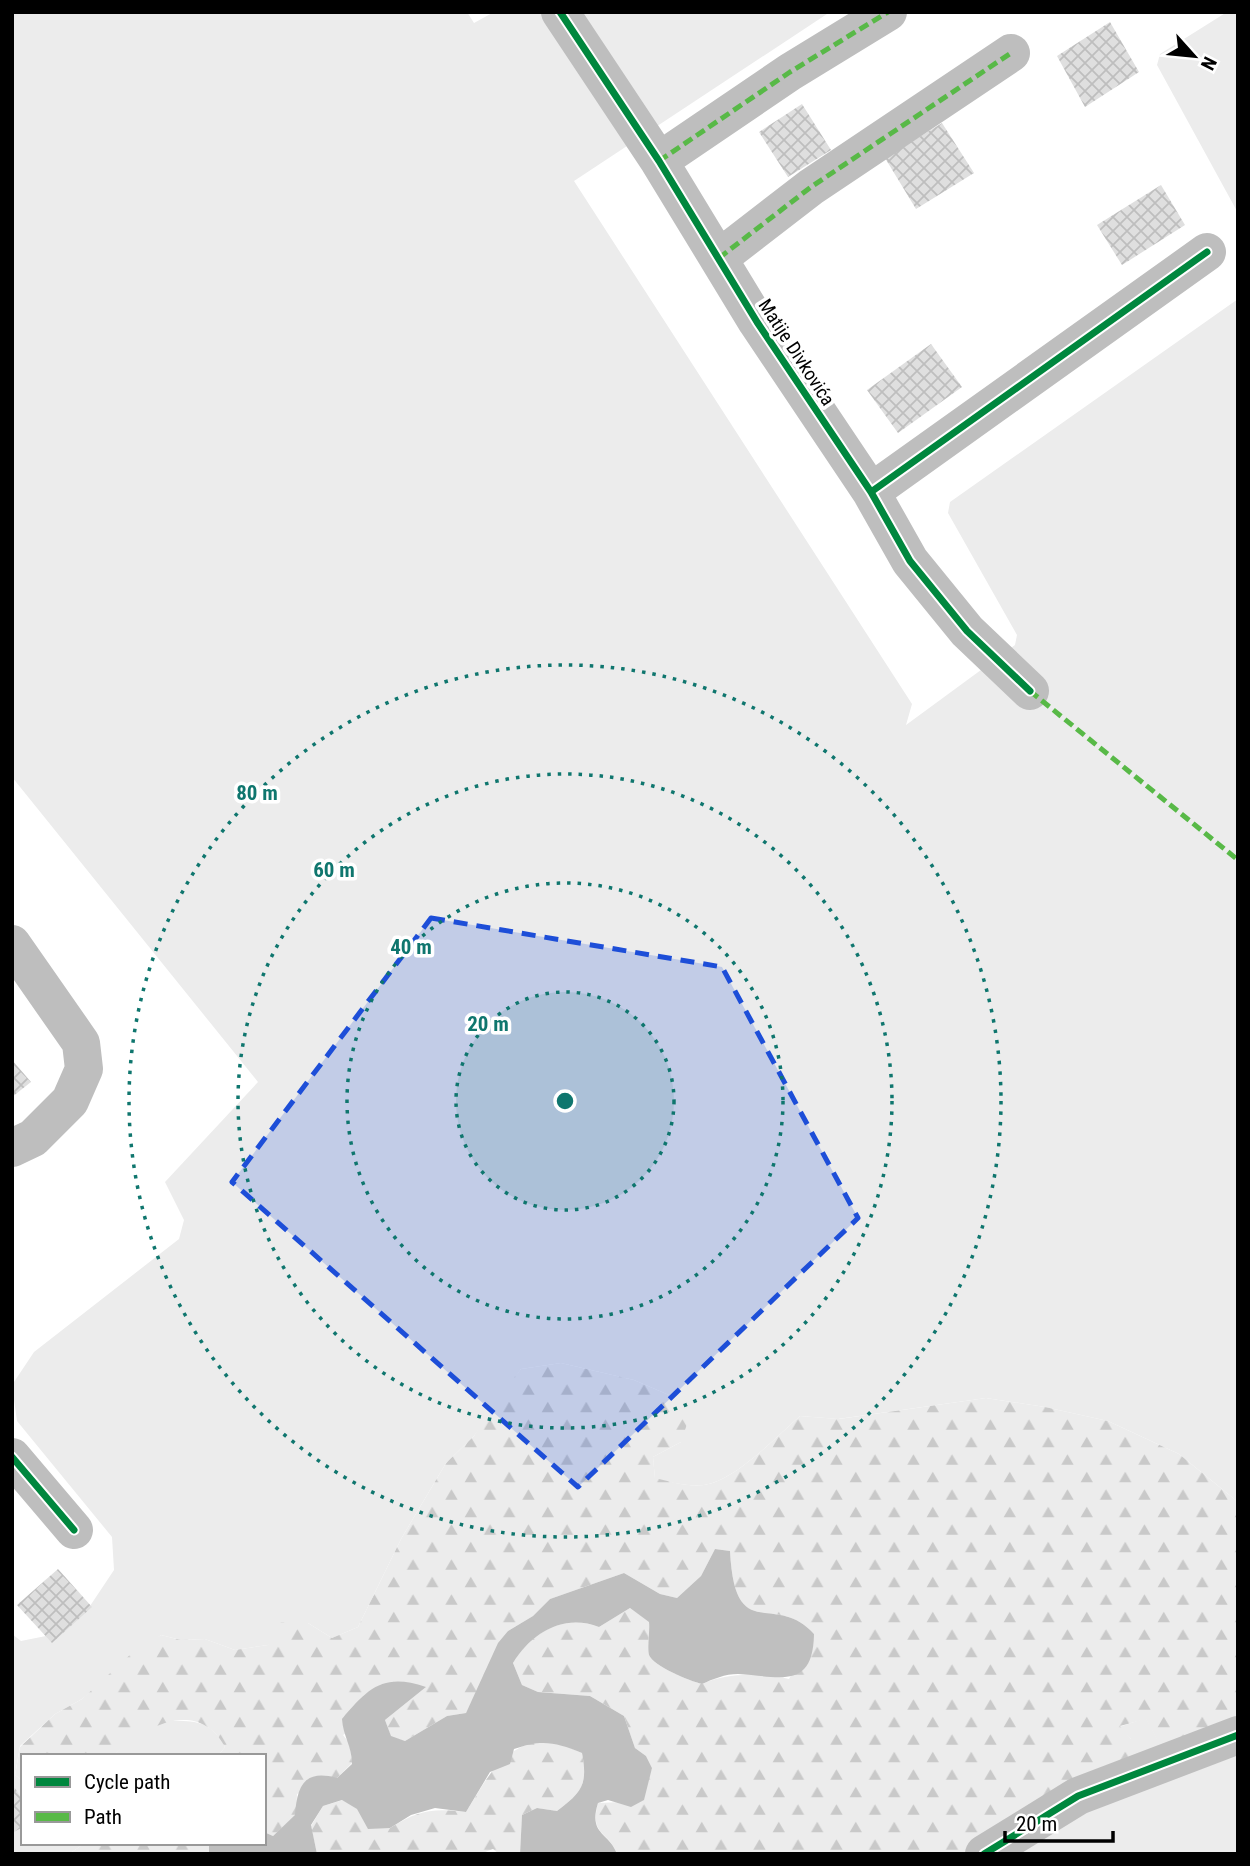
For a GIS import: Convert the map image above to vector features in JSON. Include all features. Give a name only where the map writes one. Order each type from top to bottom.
[{"type":"street","name":"Matije Divkovića","points":[[560,12],[659,161],[757,322],[871,492],[910,561],[967,631],[1030,691]]},
{"type":"street","points":[[659,161],[790,72],[888,12]]},
{"type":"street","points":[[719,258],[811,187],[1011,52]]},
{"type":"street","points":[[871,492],[1208,252]]},
{"type":"street","points":[[12,944],[81,1043],[84,1069],[70,1101],[33,1138],[12,1148]]},
{"type":"street","points":[[12,1457],[74,1530]]},
{"type":"street","points":[[984,1854],[1078,1796],[1238,1735]]},
{"type":"highlighted area","points":[[431,918],[722,967],[858,1218],[578,1487],[232,1182]]},
{"type":"green space","points":[[12,12],[467,12],[474,23],[494,12],[830,12],[574,181],[912,704],[906,725],[1015,645],[1017,635],[948,513],[950,502],[1238,299],[1238,1502],[1179,1454],[1108,1421],[986,1398],[838,1419],[800,1416],[742,1467],[716,1482],[704,1485],[673,1483],[655,1479],[653,1457],[681,1442],[669,1395],[634,1380],[561,1363],[521,1369],[474,1436],[446,1463],[401,1539],[358,1627],[332,1638],[308,1623],[268,1645],[235,1650],[205,1639],[181,1640],[161,1635],[82,1699],[55,1714],[20,1746],[15,1775],[21,1780],[21,1845],[82,1845],[69,1854],[12,1854],[12,1634],[21,1641],[61,1633],[90,1606],[114,1570],[112,1537],[17,1421],[12,1385],[34,1352],[179,1239],[184,1220],[165,1182],[258,1082],[12,777]]},
{"type":"green space","points":[[1227,12],[1238,12],[1238,213],[1157,65],[1160,54]]},
{"type":"green space","points":[[561,1363],[634,1380],[669,1395],[689,1418],[681,1442],[653,1457],[655,1478],[686,1485],[704,1485],[729,1475],[742,1467],[800,1416],[839,1419],[986,1398],[1108,1421],[1179,1454],[1238,1502],[1238,1729],[1178,1752],[1157,1740],[1146,1719],[1120,1726],[1131,1739],[1137,1756],[999,1854],[617,1854],[598,1828],[598,1803],[621,1802],[645,1787],[652,1768],[646,1756],[635,1748],[624,1716],[590,1696],[538,1692],[522,1685],[513,1663],[529,1643],[549,1628],[573,1622],[599,1627],[630,1608],[649,1621],[648,1652],[652,1659],[681,1676],[702,1684],[722,1677],[744,1675],[789,1679],[814,1634],[799,1622],[785,1616],[748,1608],[740,1598],[733,1580],[730,1551],[715,1549],[701,1576],[677,1598],[660,1594],[624,1573],[550,1599],[533,1616],[508,1631],[466,1713],[447,1716],[405,1741],[391,1737],[385,1720],[426,1687],[343,1735],[351,1745],[352,1763],[337,1778],[297,1794],[296,1815],[273,1836],[266,1833],[266,1754],[220,1754],[225,1747],[214,1732],[200,1723],[186,1720],[155,1727],[115,1754],[21,1754],[21,1780],[15,1775],[20,1747],[55,1714],[82,1699],[132,1653],[161,1635],[181,1640],[205,1639],[235,1650],[268,1645],[281,1622],[308,1623],[332,1638],[358,1627],[401,1539],[446,1463],[474,1436],[495,1401],[521,1369]]},
{"type":"green space","points":[[1146,1718],[1157,1739],[1238,1729],[1238,1854],[999,1854],[1131,1739],[1119,1727]]},
{"type":"green space","points":[[165,1721],[184,1721],[207,1726],[225,1747],[220,1754],[115,1754],[132,1737]]},
{"type":"green space","points":[[535,1741],[557,1742],[582,1753],[584,1773],[577,1793],[557,1811],[537,1808],[522,1815],[520,1854],[499,1854],[493,1849],[480,1854],[317,1854],[311,1826],[323,1806],[343,1800],[390,1828],[409,1817],[426,1812],[466,1812],[494,1769],[511,1753]]},
{"type":"green space","points":[[82,1845],[209,1845],[209,1854],[69,1854]]},
{"type":"shaded area","points":[[715,1549],[730,1551],[733,1580],[740,1598],[748,1608],[785,1616],[799,1622],[814,1634],[807,1665],[791,1676],[733,1674],[702,1684],[689,1680],[652,1659],[648,1652],[649,1622],[630,1608],[599,1627],[573,1623],[550,1628],[529,1643],[513,1663],[522,1685],[538,1692],[590,1696],[624,1716],[635,1748],[646,1756],[652,1768],[644,1800],[631,1807],[608,1800],[598,1803],[598,1827],[617,1854],[520,1854],[522,1815],[537,1808],[557,1811],[577,1793],[583,1780],[582,1753],[556,1744],[541,1743],[514,1749],[510,1764],[490,1772],[466,1812],[435,1808],[411,1815],[390,1828],[368,1829],[357,1809],[342,1800],[323,1806],[311,1825],[317,1854],[209,1854],[209,1845],[266,1845],[266,1833],[273,1836],[295,1815],[300,1788],[304,1782],[317,1776],[337,1778],[352,1764],[342,1719],[369,1691],[388,1683],[399,1682],[426,1687],[385,1720],[391,1736],[405,1741],[447,1716],[466,1713],[498,1643],[508,1631],[533,1616],[550,1599],[624,1573],[660,1594],[677,1598],[701,1576]]},
{"type":"building","points":[[1110,22],[1139,72],[1085,107],[1057,56]]},
{"type":"building","points":[[802,104],[831,150],[788,177],[759,132]]},
{"type":"building","points":[[942,123],[974,173],[916,209],[885,158]]},
{"type":"building","points":[[1161,185],[1185,225],[1122,265],[1097,225]]},
{"type":"building","points":[[931,344],[962,387],[898,433],[867,390]]},
{"type":"building","points":[[12,1060],[31,1082],[12,1097]]},
{"type":"building","points":[[58,1569],[92,1607],[52,1643],[17,1605]]},
{"type":"building","points":[[15,1788],[21,1798],[21,1828],[12,1833],[12,1790]]},
{"type":"marked path","points":[[659,161],[790,72],[888,12]]},
{"type":"marked path","points":[[719,258],[811,187],[1011,53]]},
{"type":"marked path","points":[[1030,691],[1238,860]]},
{"type":"cycle path","points":[[560,12],[659,161],[757,322],[871,492],[910,561],[967,631],[1030,691]]},
{"type":"cycle path","points":[[871,492],[1207,252]]},
{"type":"cycle path","points":[[12,1457],[74,1530]]},
{"type":"cycle path","points":[[984,1854],[1078,1796],[1238,1735]]}]
